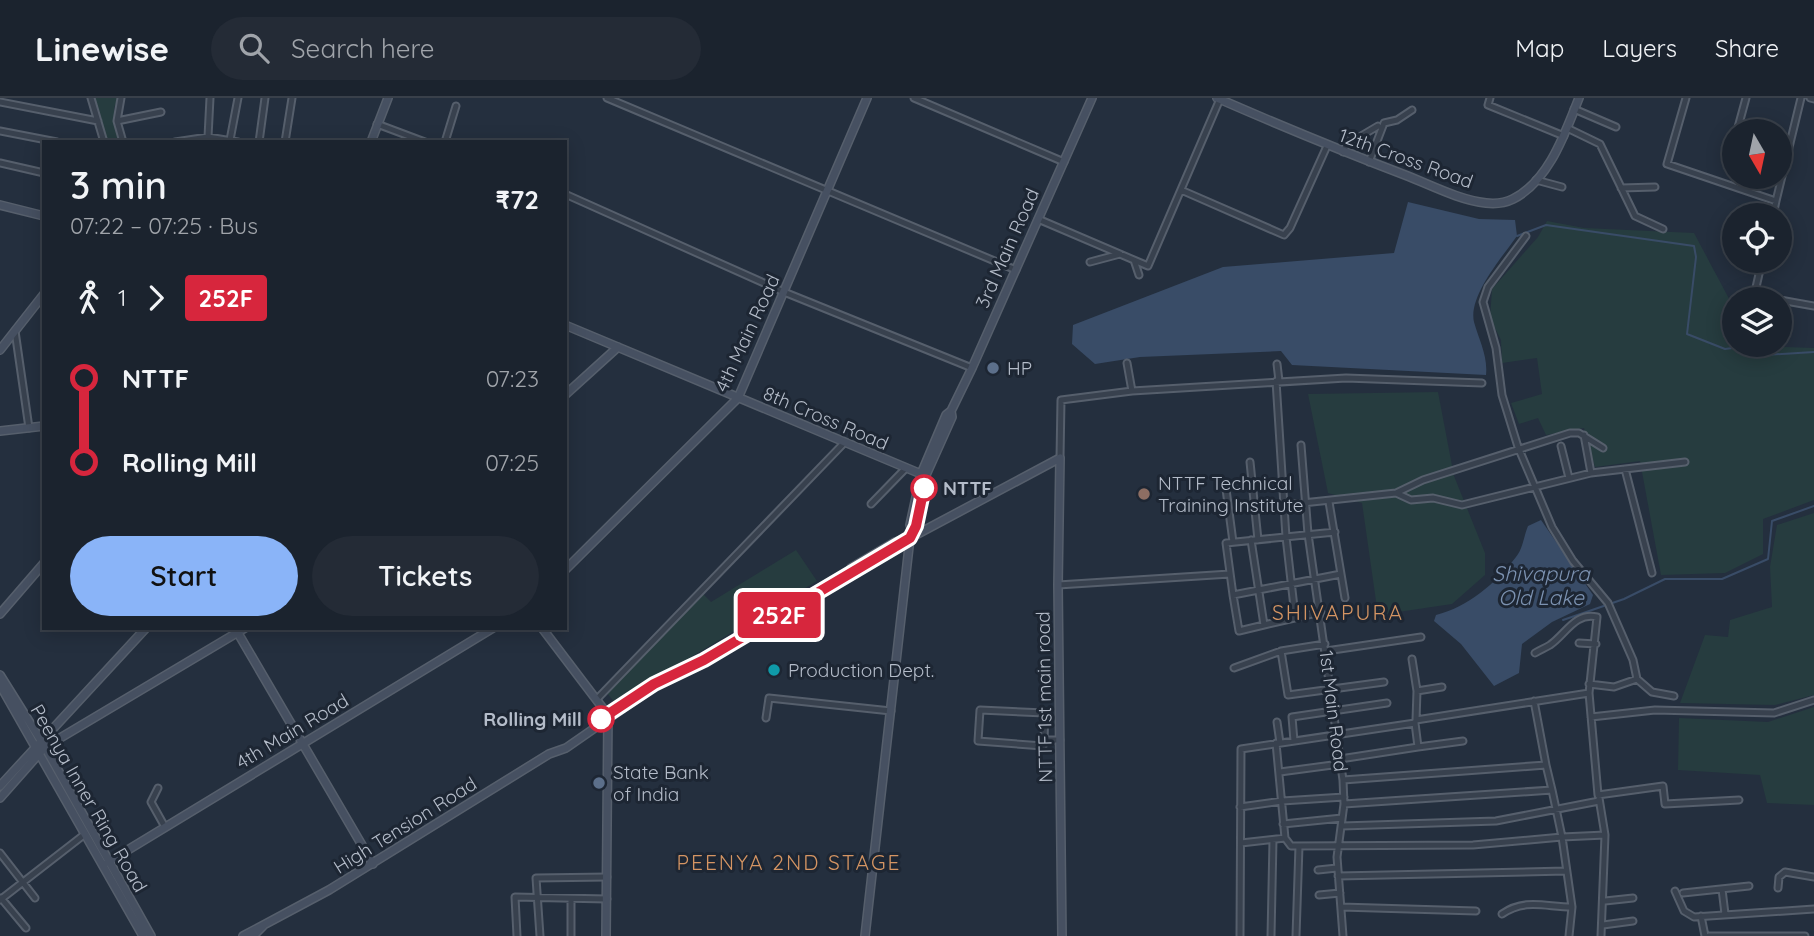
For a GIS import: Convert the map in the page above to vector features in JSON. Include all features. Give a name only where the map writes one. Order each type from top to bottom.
[{"type":"street","points":[[91,98],[103,140]]},
{"type":"street","points":[[121,98],[117,121],[122,140]]},
{"type":"street","points":[[208,138],[210,98]]},
{"type":"street","points":[[198,140],[226,140],[238,98]]},
{"type":"street","points":[[259,140],[265,98]]},
{"type":"street","points":[[285,140],[292,98]]},
{"type":"street","points":[[372,140],[388,98]]},
{"type":"street","points":[[607,98],[828,188],[1016,270]]},
{"type":"street","name":"4th Main Road","points":[[567,568],[738,398],[867,98]]},
{"type":"street","points":[[914,98],[1064,162]]},
{"type":"street","name":"3rd Main Road","points":[[865,936],[912,528],[910,525],[920,474],[946,415],[951,411],[972,368],[1092,98]]},
{"type":"street","points":[[1490,98],[1488,105],[1600,144],[1635,216],[1663,229]]},
{"type":"street","name":"12th Cross Road","points":[[1218,99],[1327,146],[1486,203],[1511,201],[1536,180],[1566,132],[1578,98]]},
{"type":"street","points":[[1686,98],[1667,164],[1776,201],[1801,98]]},
{"type":"street","points":[[1740,119],[1746,98]]},
{"type":"street","points":[[1038,219],[1148,266],[1218,99]]},
{"type":"street","points":[[0,102],[98,121]]},
{"type":"street","points":[[446,140],[456,106]]},
{"type":"street","points":[[1574,109],[1616,127]]},
{"type":"street","points":[[1369,162],[1384,123],[1397,120],[1412,110]]},
{"type":"street","points":[[117,121],[160,112]]},
{"type":"street","points":[[377,124],[420,140]]},
{"type":"street","points":[[1343,152],[1349,139],[1356,139],[1378,126]]},
{"type":"street","points":[[0,131],[47,140]]},
{"type":"street","points":[[1181,190],[1284,235],[1290,228],[1327,146]]},
{"type":"street","points":[[0,163],[42,173]]},
{"type":"street","points":[[1536,180],[1562,187]]},
{"type":"street","points":[[1621,188],[1655,187]]},
{"type":"street","points":[[567,195],[784,292],[972,368]]},
{"type":"street","points":[[0,205],[42,216]]},
{"type":"street","points":[[1526,236],[1488,287],[1483,302],[1496,348],[1502,395],[1518,447],[1533,487],[1573,561],[1609,605],[1633,660],[1637,679],[1652,692],[1674,696]]},
{"type":"street","points":[[1090,262],[1120,254]]},
{"type":"street","points":[[1134,260],[1139,275]]},
{"type":"street","points":[[0,350],[42,297]]},
{"type":"street","points":[[1792,302],[1814,306]]},
{"type":"street","name":"8th Cross Road","points":[[567,326],[920,474]]},
{"type":"street","points":[[15,331],[29,428]]},
{"type":"street","points":[[567,393],[618,346]]},
{"type":"street","points":[[1127,363],[1132,391]]},
{"type":"street","points":[[1277,364],[1286,537],[1295,616]]},
{"type":"street","points":[[1060,457],[1061,400],[1132,391],[1346,378],[1482,383]]},
{"type":"street","name":"3rd Main Road","points":[[912,528],[916,526],[926,475],[952,417],[951,411]]},
{"type":"street","points":[[0,439],[3,431],[42,426]]},
{"type":"street","points":[[1284,505],[1396,493],[1423,480],[1518,447],[1570,433],[1584,435],[1603,448]]},
{"type":"street","points":[[1584,435],[1591,474]]},
{"type":"street","points":[[597,699],[844,443]]},
{"type":"street","name":"1st Main Road","points":[[1301,444],[1308,534],[1343,780],[1344,804],[1338,868],[1343,936]]},
{"type":"street","points":[[1561,446],[1569,478]]},
{"type":"street","name":"High Tension Road","points":[[243,936],[373,864],[562,748],[661,682],[850,572],[851,568],[1060,457]]},
{"type":"street","name":"NTTF 1st main road","points":[[1060,457],[1058,585],[1062,936]]},
{"type":"street","points":[[1250,462],[1258,540]]},
{"type":"street","points":[[1396,493],[1411,500],[1433,498],[1462,505],[1569,478],[1685,462]]},
{"type":"street","points":[[871,504],[906,468]]},
{"type":"street","points":[[1625,469],[1652,573]]},
{"type":"street","points":[[1226,489],[1233,542]]},
{"type":"street","points":[[1329,502],[1345,598]]},
{"type":"street","points":[[1321,612],[1239,631],[1226,543],[1335,532]]},
{"type":"street","points":[[1251,540],[1257,591],[1265,625]]},
{"type":"street","points":[[0,614],[42,565]]},
{"type":"street","points":[[1058,585],[1230,574]]},
{"type":"street","points":[[1233,595],[1341,574]]},
{"type":"street","points":[[1286,608],[1294,607]]},
{"type":"street","points":[[1535,653],[1548,647],[1571,624],[1588,616],[1597,617],[1596,644],[1590,662],[1589,693],[1605,835],[1605,901],[1601,936]]},
{"type":"street","points":[[0,799],[41,746],[144,630]]},
{"type":"street","points":[[0,786],[41,746],[239,630],[373,864]]},
{"type":"street","name":"4th Main Road","points":[[108,862],[490,630]]},
{"type":"street","points":[[544,630],[608,717],[606,936]]},
{"type":"street","points":[[1234,668],[1281,651],[1420,637]]},
{"type":"street","points":[[1579,643],[1596,644]]},
{"type":"street","points":[[1281,651],[1288,695],[1330,687],[1384,682]]},
{"type":"street","points":[[1412,659],[1417,691],[1415,722],[1418,747]]},
{"type":"street","name":"Peenya Inner Ring Road","points":[[0,675],[151,936]]},
{"type":"street","points":[[1589,684],[1614,687],[1637,679]]},
{"type":"street","name":"Peenya Inner Ring Road","points":[[0,685],[41,746],[85,834],[144,936]]},
{"type":"street","points":[[1417,691],[1442,687]]},
{"type":"street","points":[[1240,936],[1241,749],[1336,736],[1589,693]]},
{"type":"street","points":[[766,719],[769,698],[891,711]]},
{"type":"street","points":[[1591,717],[1655,710],[1774,713],[1814,699]]},
{"type":"street","points":[[1534,701],[1546,765],[1558,807],[1572,907],[1569,936]]},
{"type":"street","points":[[1294,741],[1292,717],[1387,704]]},
{"type":"street","points":[[980,710],[1045,713],[1044,740],[1043,746],[978,741],[980,710]]},
{"type":"street","points":[[1276,722],[1283,824],[1289,846],[1473,845],[1605,835]]},
{"type":"street","points":[[1044,740],[1060,740]]},
{"type":"street","points":[[1280,772],[1463,741]]},
{"type":"street","points":[[1343,780],[1546,765]]},
{"type":"street","points":[[1283,824],[1496,821],[1663,786],[1665,804],[1739,800]]},
{"type":"street","points":[[158,788],[151,802],[165,827]]},
{"type":"street","points":[[1344,804],[1552,790]]},
{"type":"street","points":[[1240,807],[1282,800],[1344,797]]},
{"type":"street","points":[[26,928],[0,899],[85,834]]},
{"type":"street","points":[[1241,843],[1285,838]]},
{"type":"street","points":[[1271,936],[1273,840]]},
{"type":"street","points":[[1296,936],[1299,846]]},
{"type":"street","points":[[0,853],[35,898]]},
{"type":"street","points":[[1318,870],[1338,868]]},
{"type":"street","points":[[1338,876],[1566,871]]},
{"type":"street","points":[[1778,888],[1779,877],[1784,872],[1814,877]]},
{"type":"street","points":[[540,936],[536,878],[607,877]]},
{"type":"street","points":[[1683,892],[1749,886]]},
{"type":"street","points":[[1722,889],[1725,914]]},
{"type":"street","points":[[1675,891],[1685,911],[1694,917],[1814,909]]},
{"type":"street","points":[[1319,895],[1340,893]]},
{"type":"street","points":[[517,936],[515,897],[607,899]]},
{"type":"street","points":[[1605,901],[1633,898]]},
{"type":"street","points":[[570,899],[572,936]]},
{"type":"street","points":[[1503,914],[1515,905],[1541,903],[1572,907]]},
{"type":"street","points":[[1342,907],[1476,911]]},
{"type":"street","points":[[1701,916],[1707,936],[1805,936]]},
{"type":"street","points":[[1603,925],[1633,920]]},
{"type":"street","name":"High Tension Road","points":[[253,936],[263,926]]},
{"type":"green space","points":[[95,98],[118,98],[114,108],[118,140],[106,140]]},
{"type":"green space","points":[[1547,221],[1584,228],[1694,233],[1723,287],[1722,357],[1792,357],[1792,347],[1814,348],[1814,500],[1763,519],[1763,554],[1725,573],[1661,575],[1640,461],[1595,467],[1584,428],[1546,435],[1538,418],[1519,424],[1511,403],[1542,394],[1537,358],[1502,363],[1501,340],[1490,318],[1492,289],[1538,237]]},
{"type":"green space","points":[[1438,392],[1454,476],[1485,553],[1485,575],[1452,604],[1378,615],[1362,503],[1328,493],[1308,394]]},
{"type":"green space","points":[[1814,513],[1814,695],[1775,705],[1680,703],[1705,635],[1728,637],[1730,620],[1772,607],[1770,567],[1777,525]]},
{"type":"green space","points":[[796,550],[817,581],[615,703],[607,693],[703,594],[711,602]]},
{"type":"green space","points":[[1814,707],[1814,805],[1767,803],[1760,775],[1678,770],[1679,718],[1768,722]]},
{"type":"water","points":[[1408,202],[1479,219],[1515,220],[1517,236],[1488,277],[1476,300],[1474,322],[1484,355],[1486,375],[1292,365],[1281,351],[1140,357],[1095,364],[1072,344],[1073,325],[1223,267],[1394,253]]},
{"type":"water","name":"Shivapura Old Lake","points":[[1541,520],[1593,595],[1590,604],[1552,622],[1522,644],[1519,673],[1494,686],[1461,644],[1434,621],[1436,615],[1470,600],[1490,585],[1518,554],[1528,526]]},
{"type":"waterway","points":[[1517,236],[1546,225],[1694,246],[1696,257],[1687,334],[1725,349],[1740,347],[1764,355],[1814,352]]},
{"type":"waterway","points":[[1563,620],[1624,599],[1665,579],[1722,579],[1768,559],[1772,521],[1814,506]]},
{"type":"bus line","name":"252F","points":[[601,719],[654,684],[704,660],[850,572],[855,572],[897,547],[899,542],[910,538],[912,528],[916,526],[924,488]]},
{"type":"place","name":"HP","points":[[993,368]]},
{"type":"place","name":"NTTF","points":[[924,488]]},
{"type":"place","name":"NTTF Technical Training Institute","points":[[1144,494]]},
{"type":"place","name":"Production Dept.","points":[[774,670]]},
{"type":"place","name":"Rolling Mill","points":[[601,719]]},
{"type":"place","name":"State Bank of India","points":[[599,783]]},
{"type":"district","name":"SHIVAPURA","points":[[1338,613]]},
{"type":"district","name":"PEENYA 2ND STAGE","points":[[789,863]]}]
